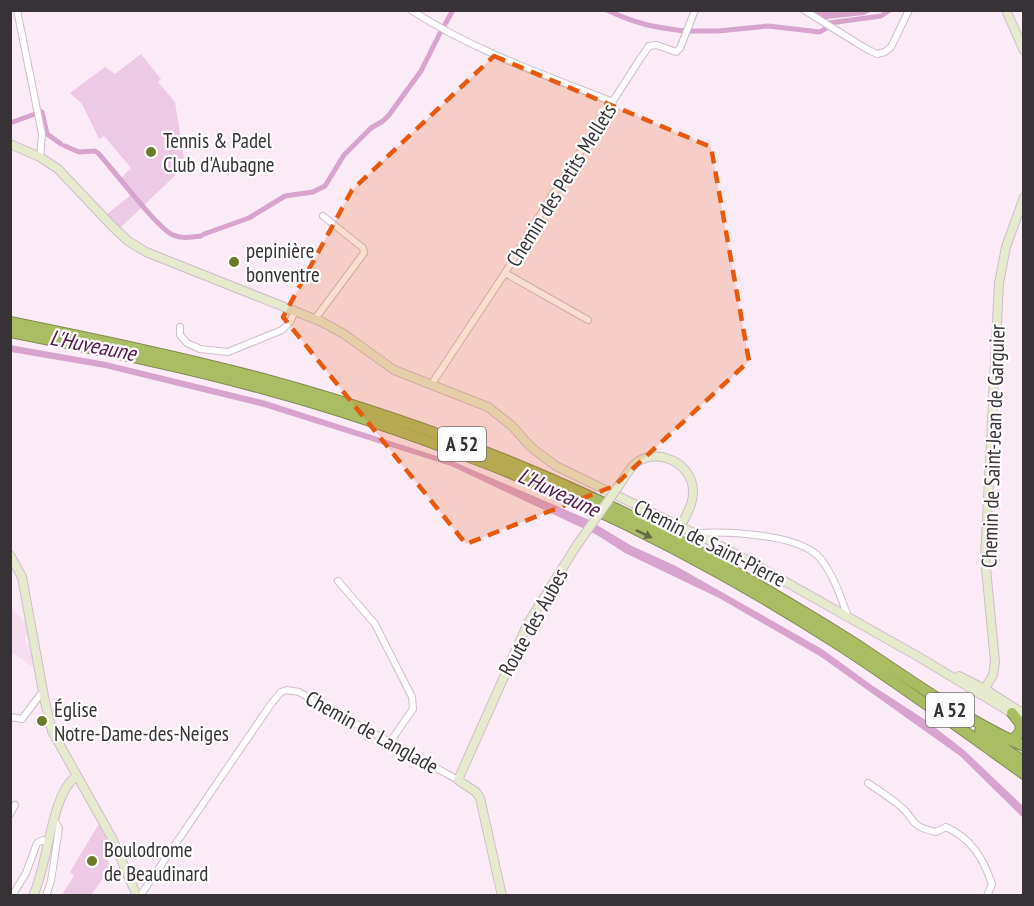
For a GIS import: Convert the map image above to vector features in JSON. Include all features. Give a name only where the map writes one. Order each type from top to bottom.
[{"type":"highway","name":"A 52","points":[[10,322],[127,346],[271,381],[391,418],[478,450],[581,493],[654,528],[738,573],[876,658],[1023,762]]},
{"type":"highway","name":"A 52","points":[[10,332],[126,356],[268,390],[389,428],[476,459],[579,502],[734,582],[843,648],[978,741],[1023,775]]},
{"type":"highway","points":[[876,658],[990,730],[1023,746]]},
{"type":"highway","points":[[1010,740],[1015,738],[1021,730],[1020,723],[1011,713]]},
{"type":"street","points":[[16,10],[42,134],[40,157]]},
{"type":"street","points":[[411,10],[472,44],[614,102]]},
{"type":"street","name":"Chemin des Petits Mellets","points":[[431,385],[506,273],[548,202],[650,46],[657,45],[676,52],[680,48],[695,10]]},
{"type":"street","points":[[804,10],[878,54],[885,52],[891,46],[909,10]]},
{"type":"street","points":[[1006,10],[1023,51]]},
{"type":"street","name":"Chemin de Saint-Pierre","points":[[10,144],[40,157],[58,169],[112,226],[128,241],[146,252],[315,319],[344,334],[394,370],[488,407],[511,425],[532,448],[556,466],[695,533],[1023,714]]},
{"type":"street","name":"Chemin de Saint-Jean de Garguier","points":[[983,692],[993,675],[995,662],[985,558],[999,283],[1006,247],[1023,197]]},
{"type":"street","points":[[315,319],[364,253],[363,248],[323,216]]},
{"type":"street","points":[[506,273],[588,320]]},
{"type":"street","points":[[180,327],[180,335],[187,343],[200,349],[228,352],[282,330],[290,322],[295,311]]},
{"type":"street","name":"Route des Aubes","points":[[458,780],[525,628],[577,545],[636,463],[650,456],[665,457],[680,465],[689,475],[693,490],[691,504],[681,526]]},
{"type":"street","points":[[695,533],[721,532],[804,545],[825,565],[848,616]]},
{"type":"street","points":[[10,555],[22,577],[52,731],[112,838],[138,896]]},
{"type":"street","points":[[338,581],[375,624],[412,697],[413,709],[390,742]]},
{"type":"street","name":"Chemin de Langlade","points":[[138,896],[229,763],[281,692],[286,690],[299,692],[458,780]]},
{"type":"street","points":[[10,717],[22,718],[43,692]]},
{"type":"street","name":"Chemin de Saint-Pierre","points":[[983,692],[1023,720]]},
{"type":"street","points":[[33,896],[41,877],[54,820],[64,790],[77,776]]},
{"type":"street","points":[[458,780],[476,792],[480,798],[502,896]]},
{"type":"street","points":[[867,783],[905,810],[912,824],[936,832],[946,827],[970,842],[980,855],[992,884],[987,896]]},
{"type":"street","points":[[10,814],[15,805]]},
{"type":"street","points":[[46,896],[51,881],[59,828],[54,820]]},
{"type":"street","points":[[12,896],[26,873],[37,843],[44,840],[49,842]]},
{"type":"highlighted area","points":[[494,56],[711,147],[749,361],[614,486],[466,544],[283,317],[352,190]]},
{"type":"shaded area","points":[[812,11],[872,11],[864,15],[822,19]]},
{"type":"shaded area","name":"Tennis & Padel Club d'Aubagne","points":[[141,54],[161,79],[158,82],[175,102],[185,166],[119,229],[107,214],[131,195],[120,179],[131,168],[104,136],[99,139],[82,104],[70,93],[105,67],[115,74]]},
{"type":"shaded area","points":[[10,345],[106,362],[266,401],[452,461],[587,519],[632,546],[676,566],[822,649],[924,719],[964,750],[1023,806],[1023,818],[960,756],[821,657],[719,598],[625,553],[597,535],[451,466],[264,407],[105,368],[11,352]]},
{"type":"shaded area","points":[[10,607],[26,623],[28,634],[25,636],[25,642],[30,646],[34,664],[32,666],[11,652]]},
{"type":"shaded area","name":"Boulodrome de Beaudinard","points":[[100,822],[111,845],[104,855],[111,867],[91,895],[61,896],[74,876],[70,872]]},
{"type":"waterway","points":[[443,28],[453,10]]},
{"type":"waterway","points":[[607,10],[645,24],[684,31]]},
{"type":"waterway","points":[[829,23],[881,16],[890,10]]},
{"type":"waterway","points":[[689,31],[718,31],[768,26],[820,32],[826,28]]},
{"type":"waterway","points":[[204,234],[249,218],[285,196],[313,192],[325,186],[344,155],[371,128],[389,115],[421,71],[441,31]]},
{"type":"waterway","points":[[42,112],[47,134],[61,144]]},
{"type":"waterway","points":[[10,123],[35,114]]},
{"type":"waterway","points":[[65,146],[79,152],[95,151],[98,153],[146,210],[173,235],[201,236]]},
{"type":"place","name":"Tennis & Padel Club d'Aubagne","points":[[151,152]]},
{"type":"place","name":"pepinière bonventre","points":[[234,262]]},
{"type":"place","name":"Église Notre-Dame-des-Neiges","points":[[42,721]]},
{"type":"place","name":"Boulodrome de Beaudinard","points":[[92,861]]},
{"type":"water label","name":"L'Huveaune","points":[[93,345]]},
{"type":"water label","name":"L'Huveaune","points":[[559,492]]}]
